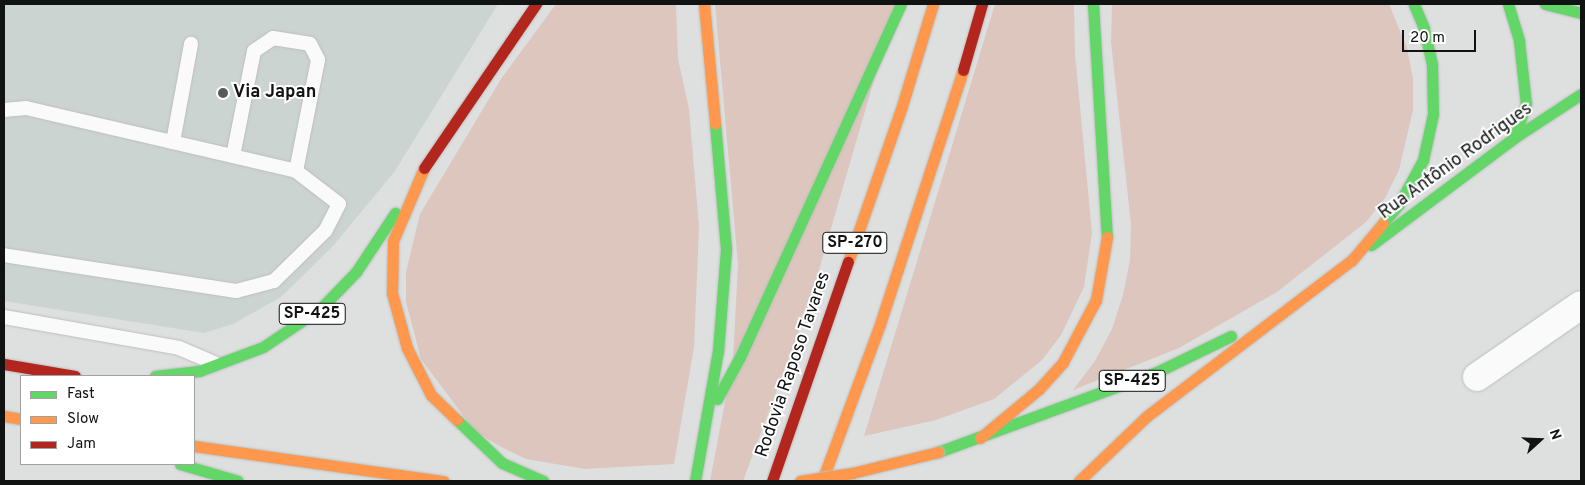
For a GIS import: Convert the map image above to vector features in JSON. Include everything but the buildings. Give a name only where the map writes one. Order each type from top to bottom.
[{"type":"main road","points":[[488,72],[524,4]]},
{"type":"main road","name":"SP-425","points":[[164,375],[199,371],[264,347],[321,308],[356,272],[488,72],[536,4]]},
{"type":"main road","points":[[695,481],[718,351],[726,249],[704,4]]},
{"type":"main road","points":[[706,422],[740,357],[901,4]]},
{"type":"main road","name":"Rodovia Raposo Tavares","points":[[772,481],[896,124],[933,4]]},
{"type":"main road","name":"SP-270","points":[[822,481],[949,118],[982,4]]},
{"type":"main road","points":[[980,438],[1039,390],[1063,362],[1096,300],[1107,244],[1092,4]]},
{"type":"main road","name":"SP-425","points":[[800,481],[852,473],[938,452],[1159,370],[1280,313],[1352,260],[1399,204],[1423,160],[1433,114],[1432,64],[1424,28],[1414,4]]},
{"type":"main road","points":[[1508,4],[1519,41],[1526,104],[1514,138]]},
{"type":"main road","points":[[1545,4],[1581,12]]},
{"type":"main road","name":"Rua Antônio Rodrigues","points":[[1352,260],[1514,138],[1581,94]]},
{"type":"main road","points":[[418,178],[393,241],[392,293],[407,348],[431,395],[465,431],[502,463],[543,481]]},
{"type":"main road","points":[[1079,481],[1147,416],[1280,313]]},
{"type":"main road","points":[[4,364],[69,375]]},
{"type":"main road","points":[[4,416],[20,419]]},
{"type":"main road","points":[[195,446],[444,481]]},
{"type":"main road","points":[[183,465],[238,481]]},
{"type":"street","points":[[1477,377],[1581,305]]},
{"type":"lane","points":[[233,156],[254,51],[273,38],[310,44],[318,60],[296,170]]},
{"type":"lane","points":[[173,142],[191,44]]},
{"type":"lane","points":[[4,110],[26,108],[296,170],[339,204],[319,237],[274,281],[236,292],[4,255]]},
{"type":"lane","points":[[4,317],[179,348],[218,364]]},
{"type":"shaded area","name":"Via Japan","points":[[4,4],[498,4],[395,171],[333,246],[281,297],[233,324],[204,333],[4,301]]},
{"type":"shaded area","points":[[556,4],[676,4],[678,59],[689,109],[699,227],[694,347],[674,464],[585,469],[526,459],[499,446],[474,430],[421,359],[406,302],[406,272],[420,214],[501,79]]},
{"type":"shaded area","points":[[715,4],[896,4],[810,301],[743,481],[710,481],[733,360],[738,264]]},
{"type":"shaded area","points":[[995,4],[1074,4],[1075,54],[1092,233],[1084,287],[1061,335],[1042,360],[994,399],[936,420],[864,436]]},
{"type":"shaded area","points":[[1112,4],[1389,4],[1407,48],[1413,79],[1413,110],[1399,170],[1385,198],[1366,222],[1277,292],[1179,348],[1073,390],[1095,361],[1112,329],[1123,295],[1130,260],[1131,224],[1111,42]]},
{"type":"traffic: fast","points":[[717,399],[740,357],[901,4]]},
{"type":"traffic: fast","points":[[1093,4],[1107,237]]},
{"type":"traffic: fast","points":[[1383,223],[1399,204],[1423,160],[1433,114],[1432,64],[1424,28],[1414,4]]},
{"type":"traffic: fast","points":[[1508,4],[1519,41],[1526,104],[1514,138]]},
{"type":"traffic: fast","points":[[1545,4],[1581,13]]},
{"type":"traffic: fast","points":[[1371,245],[1514,138],[1581,94]]},
{"type":"traffic: fast","points":[[695,481],[718,351],[726,249],[715,123]]},
{"type":"traffic: fast","points":[[164,375],[199,371],[263,347],[321,308],[356,272],[395,213]]},
{"type":"traffic: fast","points":[[938,452],[1159,371],[1231,336]]},
{"type":"traffic: fast","points":[[457,420],[502,463],[543,481]]},
{"type":"traffic: fast","points":[[183,465],[238,481]]},
{"type":"traffic: slow","points":[[704,4],[715,123]]},
{"type":"traffic: slow","points":[[848,262],[902,106],[933,4]]},
{"type":"traffic: slow","points":[[822,481],[880,324],[963,70]]},
{"type":"traffic: slow","points":[[424,168],[393,241],[392,293],[407,348],[431,395],[457,420]]},
{"type":"traffic: slow","points":[[1079,481],[1147,416],[1352,260],[1383,223]]},
{"type":"traffic: slow","points":[[980,438],[1039,389],[1063,362],[1096,300],[1107,237]]},
{"type":"traffic: slow","points":[[4,416],[20,419]]},
{"type":"traffic: slow","points":[[195,446],[444,481]]},
{"type":"traffic: slow","points":[[800,481],[852,473],[938,452]]},
{"type":"traffic: jam","points":[[424,168],[536,4]]},
{"type":"traffic: jam","points":[[963,70],[982,4]]},
{"type":"traffic: jam","points":[[772,481],[848,262]]},
{"type":"traffic: jam","points":[[4,364],[69,375]]},
{"type":"place","name":"Via Japan","points":[[223,93]]}]
